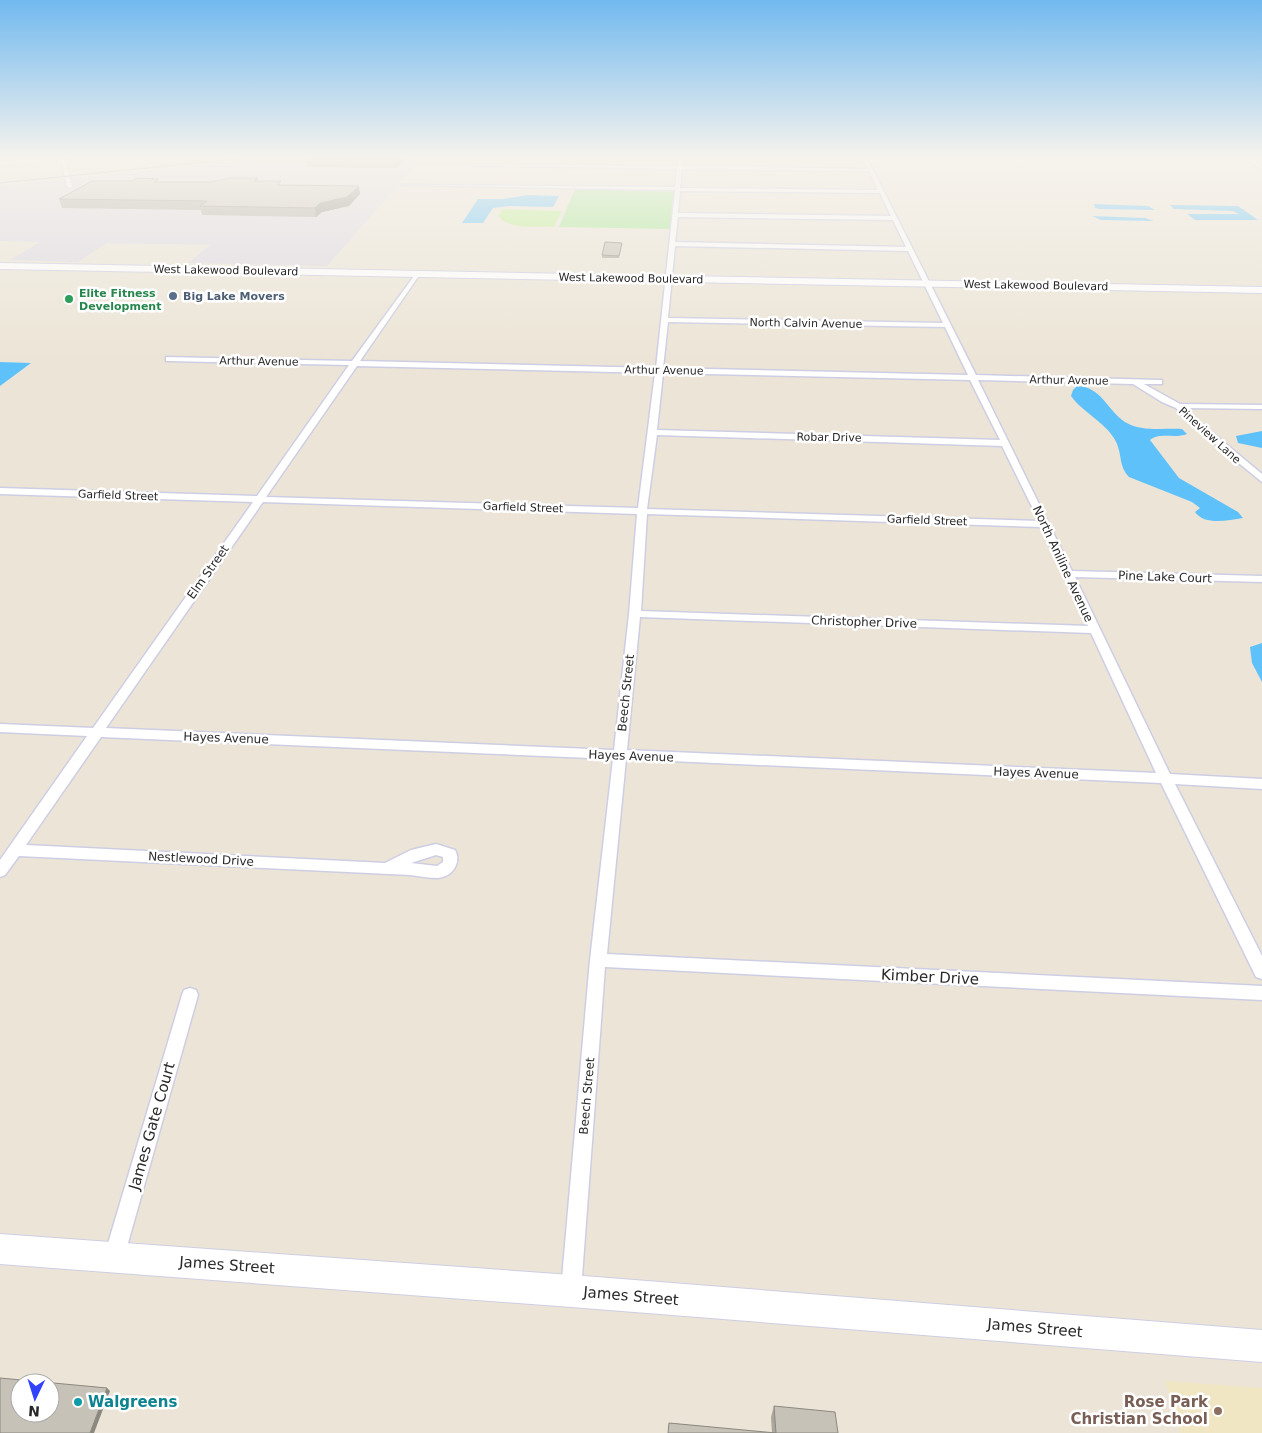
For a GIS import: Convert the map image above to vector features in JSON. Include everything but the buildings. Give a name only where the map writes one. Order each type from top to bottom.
[{"type":"street","name":"Beech Street","points":[[571,1291],[598,960],[634,614],[642,511],[675,223]]},
{"type":"street","name":"North Aniline Avenue","points":[[898,223],[946,326],[1045,524],[1166,780],[1262,972]]},
{"type":"street","points":[[672,244],[910,249]]},
{"type":"street","name":"West Lakewood Boulevard","points":[[0,266],[1262,290]]},
{"type":"street","name":"Elm Street","points":[[0,871],[417,274]]},
{"type":"street","name":"North Calvin Avenue","points":[[665,320],[946,326]]},
{"type":"street","name":"Arthur Avenue","points":[[169,359],[1159,382]]},
{"type":"street","name":"Pineview Lane","points":[[1130,381],[1148,388],[1165,400],[1179,406],[1189,418],[1262,479]]},
{"type":"street","points":[[1179,406],[1262,407]]},
{"type":"street","name":"Robar Drive","points":[[652,432],[1004,442]]},
{"type":"street","name":"Garfield Street","points":[[0,492],[260,498],[1045,524]]},
{"type":"street","name":"Pine Lake Court","points":[[1068,574],[1262,580]]},
{"type":"street","name":"Christopher Drive","points":[[634,614],[1094,630]]},
{"type":"street","name":"Hayes Avenue","points":[[0,728],[620,756],[1104,775],[1262,784]]},
{"type":"street","name":"Nestlewood Drive","points":[[14,850],[387,869]]},
{"type":"street","name":"Kimber Drive","points":[[598,960],[1262,993]]},
{"type":"street","name":"James Gate Court","points":[[114,1257],[190,995]]},
{"type":"street","name":"James Street","points":[[0,1249],[571,1291],[1262,1346]]},
{"type":"shaded area","points":[[0,223],[365,223],[327,266],[188,263],[210,245],[107,243],[78,262],[10,260],[40,242],[0,241]]},
{"type":"shaded area","name":"Rose Park Christian School","points":[[1165,1381],[1262,1388],[1262,1433],[1180,1433]]},
{"type":"green space","points":[[509,223],[556,223],[554,227],[532,227]]},
{"type":"green space","points":[[561,223],[672,223],[671,229],[559,227]]},
{"type":"water","points":[[0,362],[31,363],[0,386]]},
{"type":"water","points":[[1077,386],[1085,387],[1098,394],[1119,417],[1131,425],[1153,429],[1182,429],[1187,434],[1158,436],[1150,440],[1179,478],[1238,512],[1243,518],[1224,521],[1205,519],[1195,512],[1200,508],[1192,502],[1129,477],[1124,469],[1119,448],[1113,437],[1071,396]]},
{"type":"water","points":[[1262,431],[1262,448],[1238,443],[1236,436]]},
{"type":"water","points":[[1262,643],[1262,682],[1252,663],[1250,647]]},
{"type":"place","name":"Big Lake Movers","points":[[173,296]]},
{"type":"place","name":"Elite Fitness Development","points":[[69,299]]},
{"type":"place","name":"Walgreens","points":[[78,1402]]},
{"type":"place","name":"Rose Park Christian School","points":[[1218,1411]]}]
